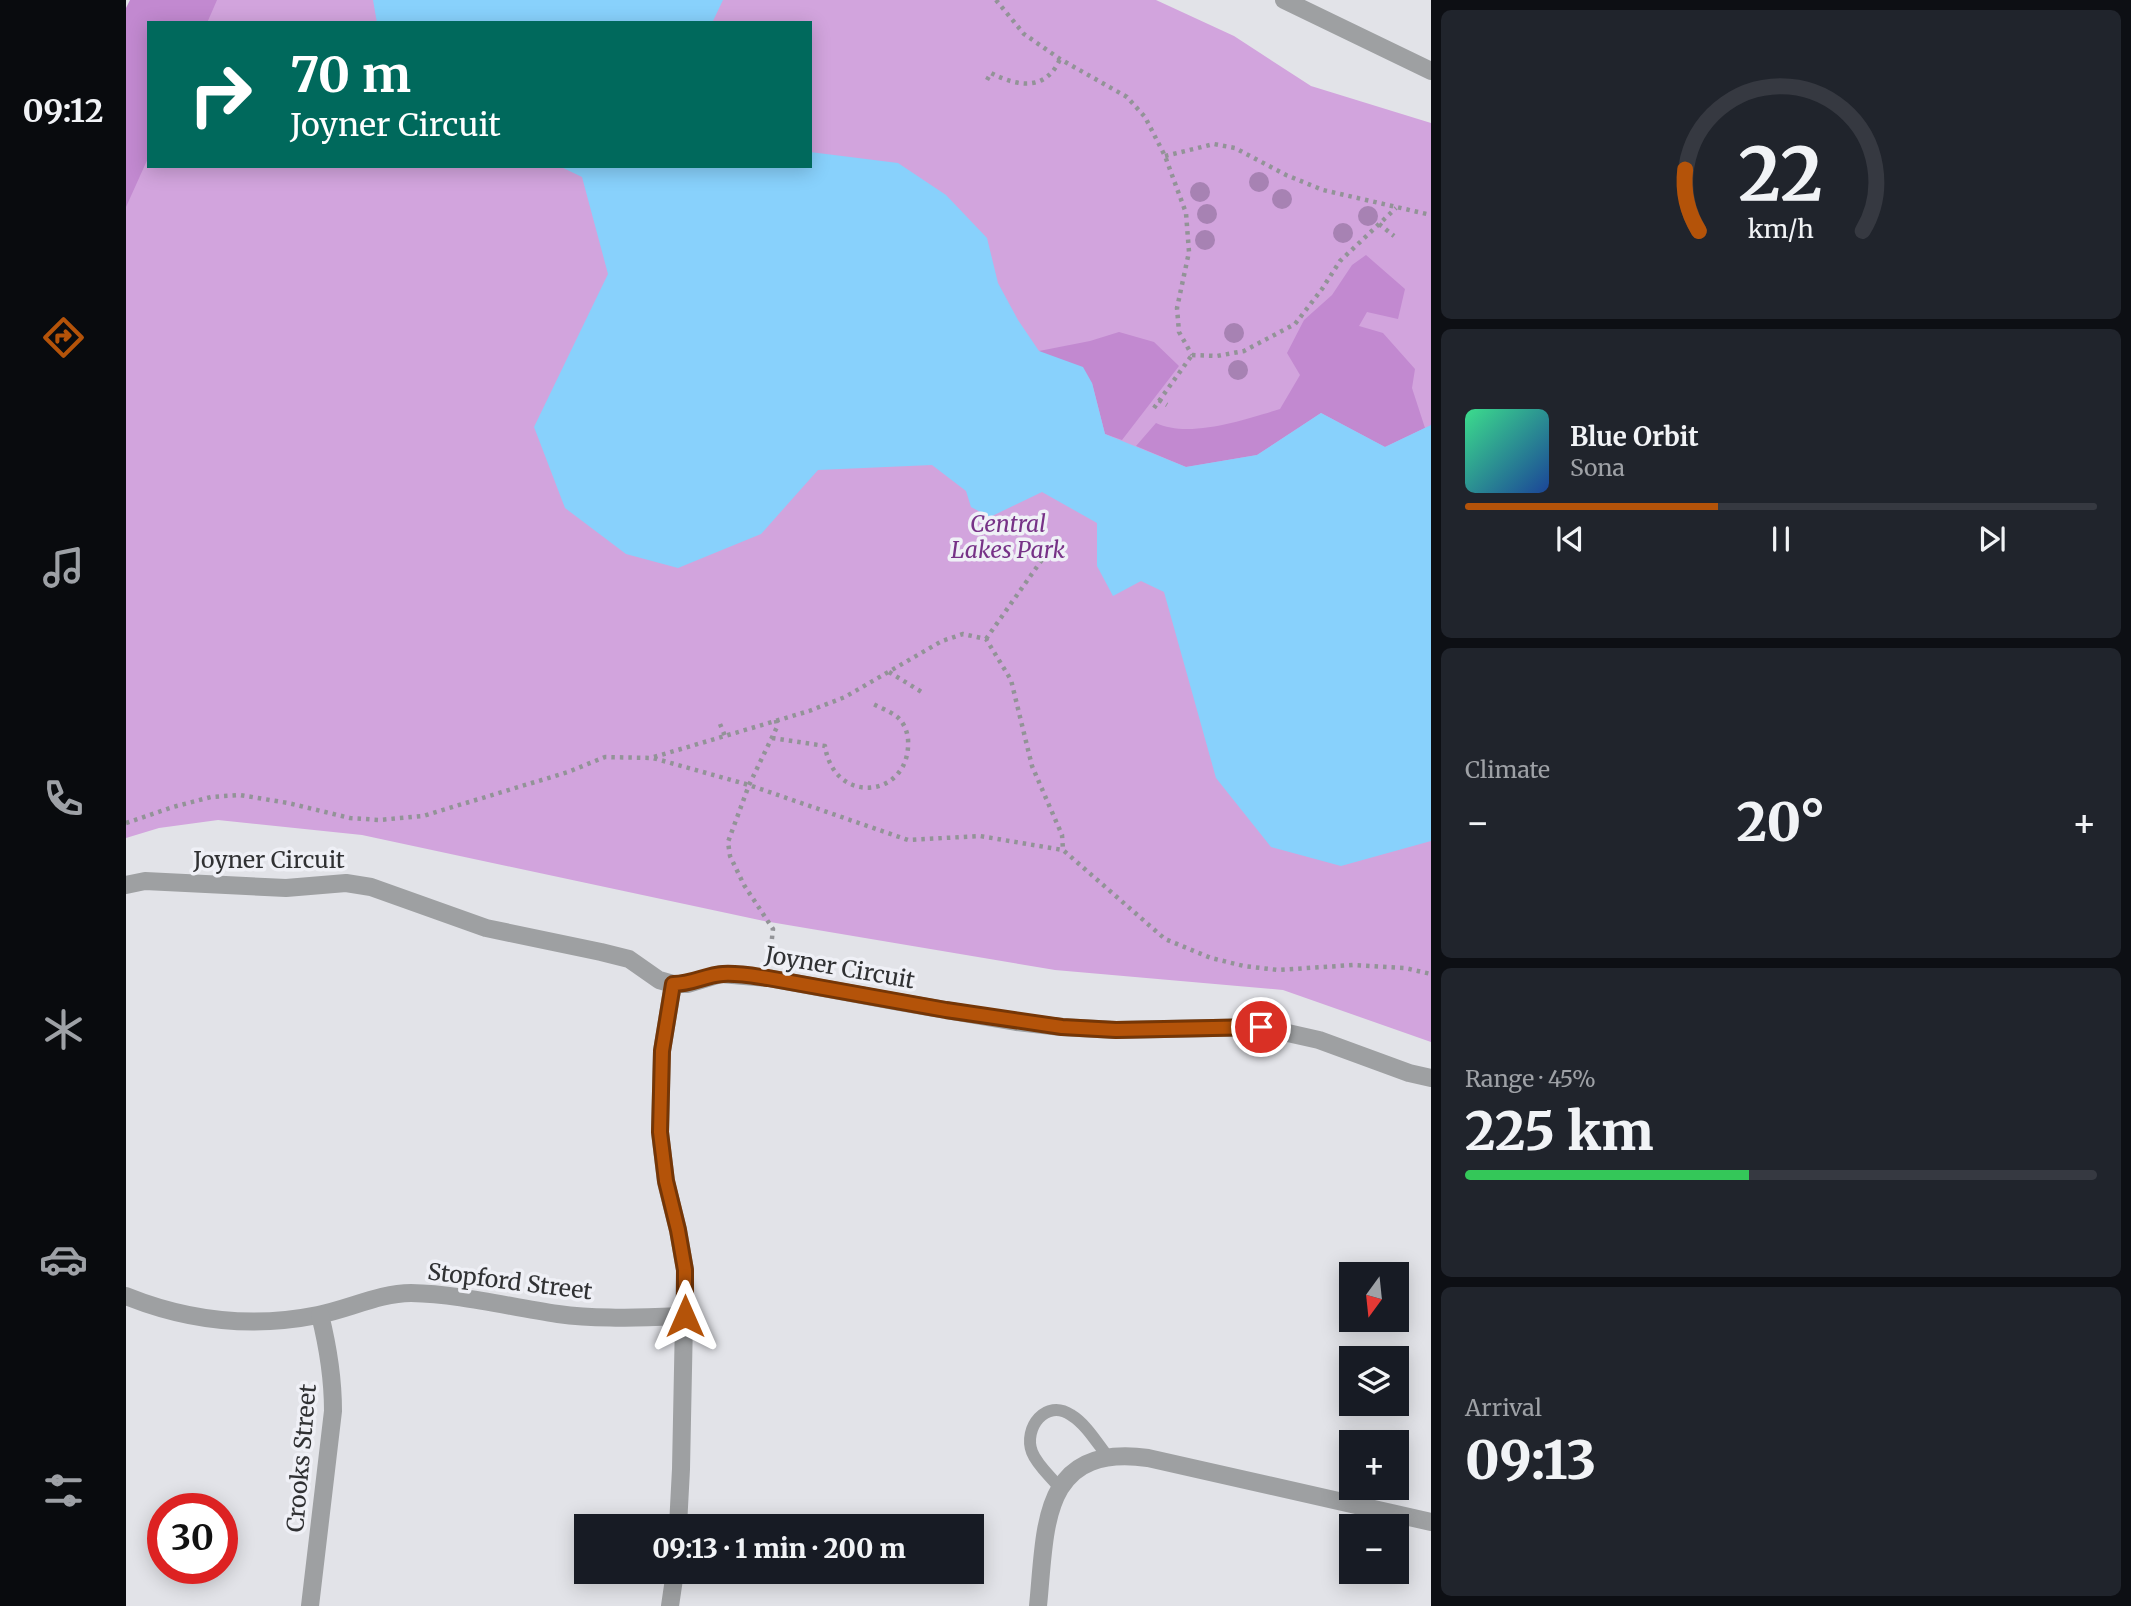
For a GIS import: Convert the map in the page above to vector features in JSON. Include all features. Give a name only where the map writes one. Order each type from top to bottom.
[{"type":"street","points":[[1284,0],[1431,71]]},
{"type":"street","name":"Joyner Circuit","points":[[126,885],[145,881],[286,888],[346,883],[372,887],[486,928],[629,959],[659,980],[673,984],[688,984],[721,974],[768,978],[951,1011],[1062,1027],[1116,1030],[1261,1027],[1320,1040],[1409,1073],[1431,1078]]},
{"type":"street","points":[[673,984],[662,1051],[660,1132],[666,1181],[685,1270],[679,1514]]},
{"type":"street","name":"Stopford Street","points":[[126,1296],[170,1312],[240,1322],[278,1321],[320,1315],[379,1298],[408,1293],[455,1296],[589,1318],[685,1316]]},
{"type":"street","name":"Crooks Street","points":[[310,1606],[333,1411],[333,1379],[320,1315]]},
{"type":"street","points":[[1038,1606],[1050,1509],[1059,1487],[1073,1471],[1108,1457],[1126,1455],[1148,1458],[1431,1522]]},
{"type":"street","points":[[670,1606],[673,1584]]},
{"type":"lane","points":[[1059,1487],[1037,1461],[1030,1441],[1035,1422],[1042,1413],[1060,1410],[1070,1413],[1108,1457]]},
{"type":"path","points":[[996,0],[1024,34],[1060,59],[1126,97],[1144,117],[1165,156],[1186,213],[1189,252],[1177,308],[1179,332],[1192,355]]},
{"type":"path","points":[[987,80],[991,73],[1009,82],[1027,84],[1043,80],[1055,70],[1060,59]]},
{"type":"path","points":[[1165,156],[1214,145],[1235,148],[1286,175],[1323,190],[1431,215]]},
{"type":"path","points":[[1192,355],[1217,356],[1244,351],[1295,324],[1340,261],[1396,208]]},
{"type":"path","points":[[1379,224],[1394,236]]},
{"type":"path","points":[[1154,408],[1192,355]]},
{"type":"path","points":[[1159,400],[1167,405]]},
{"type":"path","points":[[986,639],[1053,544]]},
{"type":"path","points":[[653,758],[809,711],[845,697],[942,641],[963,634],[986,639],[1011,680],[1032,766],[1062,835],[1062,850]]},
{"type":"path","points":[[889,672],[925,694]]},
{"type":"path","points":[[772,738],[825,746],[832,770],[842,779],[860,787],[880,786],[896,776],[901,768],[908,746],[908,734],[897,716],[871,703]]},
{"type":"path","points":[[768,978],[773,929],[744,885],[730,856],[728,842],[749,785],[777,727],[776,720]]},
{"type":"path","points":[[720,724],[724,736]]},
{"type":"path","points":[[126,823],[211,797],[240,796],[288,803],[350,818],[379,820],[424,816],[568,772],[605,757],[653,758],[749,785],[908,840],[980,835],[1062,850],[1165,939],[1212,958],[1244,966],[1278,970],[1353,965],[1405,968],[1431,974]]},
{"type":"green space","name":"Central Lakes Park","points":[[205,0],[1156,0],[1234,36],[1311,86],[1431,123],[1431,1042],[1283,990],[1055,970],[764,921],[362,835],[218,820],[159,828],[126,838],[126,178],[147,131],[147,168],[812,168],[812,21],[196,21]]},
{"type":"shaded area","points":[[130,0],[217,0],[208,21],[147,21],[147,160],[126,207],[126,8]]},
{"type":"shaded area","points":[[1366,255],[1405,289],[1398,319],[1367,312],[1359,326],[1383,333],[1415,369],[1412,388],[1425,428],[1385,447],[1321,413],[1257,455],[1186,467],[1136,446],[1156,423],[1185,429],[1201,428],[1235,422],[1280,409],[1300,375],[1287,353],[1304,320],[1332,295],[1352,265]]},
{"type":"shaded area","points":[[1119,332],[1154,342],[1179,366],[1122,440],[1105,434],[1092,383],[1039,351]]},
{"type":"water","points":[[373,0],[723,0],[713,21],[377,21]]},
{"type":"water","points":[[812,152],[898,163],[946,195],[987,238],[998,283],[1018,320],[1039,351],[1083,367],[1092,383],[1105,434],[1186,467],[1257,455],[1321,413],[1385,447],[1431,425],[1431,841],[1341,866],[1271,847],[1216,778],[1164,592],[1141,581],[1113,596],[1097,566],[1097,523],[1042,492],[990,517],[971,507],[966,491],[932,465],[818,470],[761,534],[678,568],[626,554],[565,508],[534,427],[608,274],[582,177],[563,168],[812,168]]},
{"type":"route","points":[[685,1316],[685,1270],[666,1181],[660,1132],[662,1051],[673,984],[688,984],[721,974],[736,974],[1016,1022],[1062,1027],[1116,1030],[1261,1027]]}]
